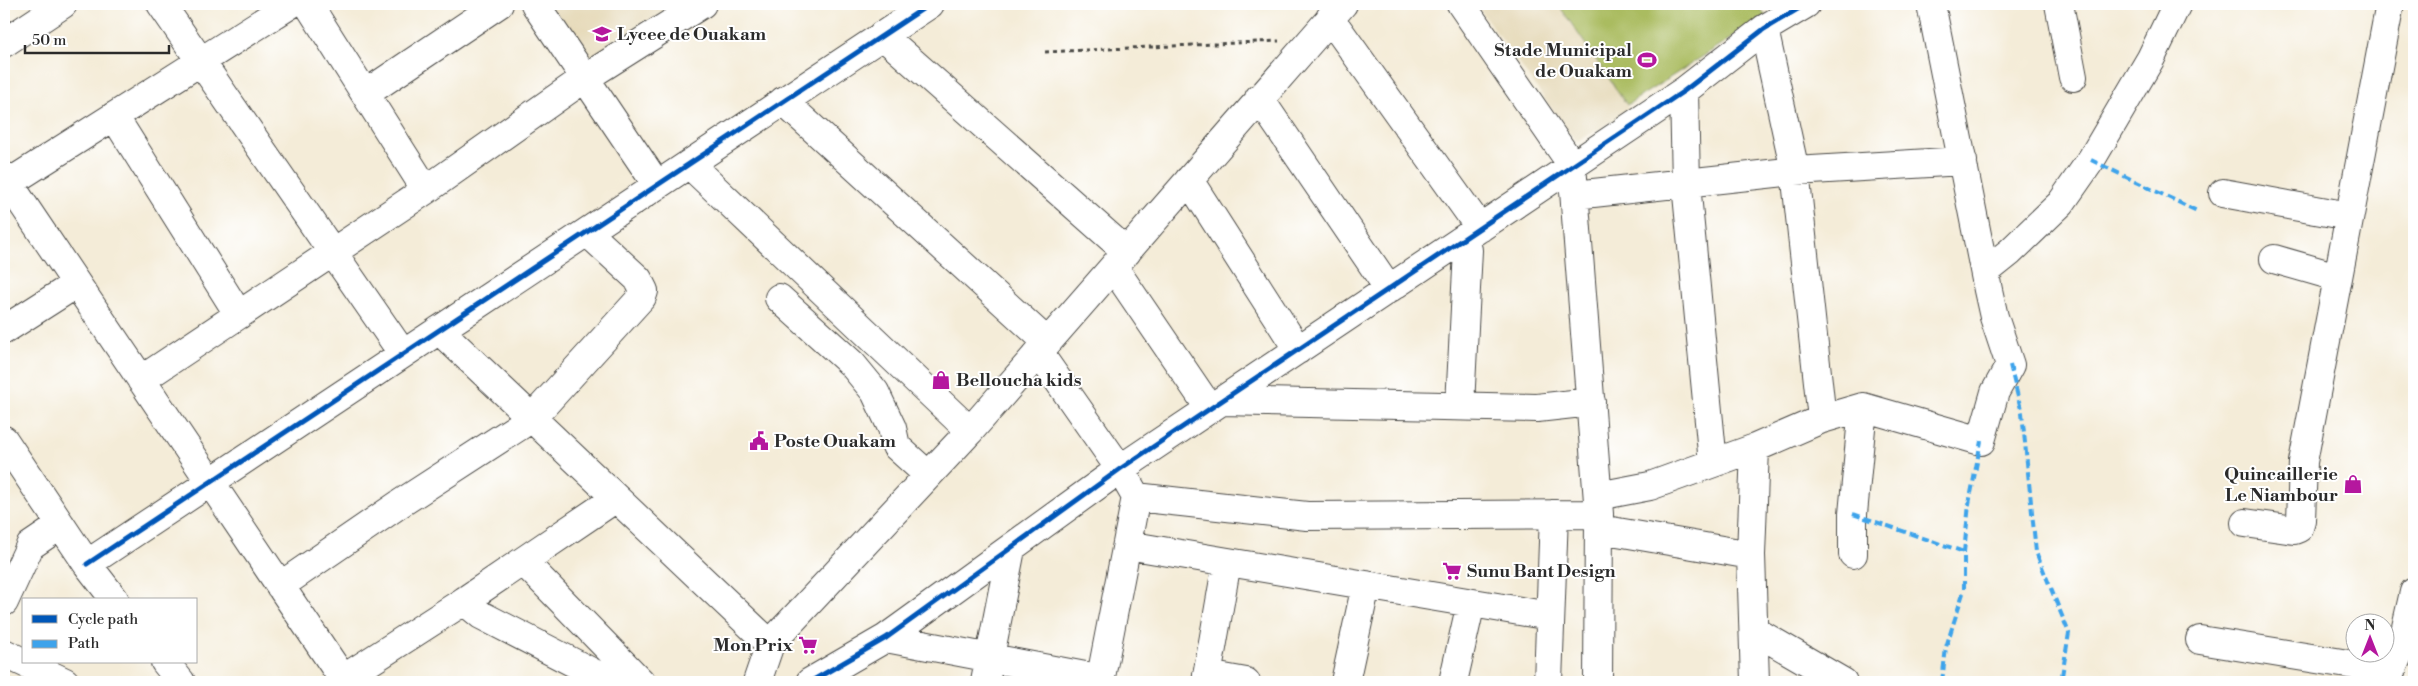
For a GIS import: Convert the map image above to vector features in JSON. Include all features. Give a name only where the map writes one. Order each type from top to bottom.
[{"type":"street","points":[[8,32],[63,4]]},
{"type":"street","points":[[160,4],[403,354]]},
{"type":"street","points":[[291,4],[114,116],[6,179],[343,681],[616,498]]},
{"type":"street","points":[[308,4],[426,190]]},
{"type":"street","points":[[365,94],[499,4]]},
{"type":"street","points":[[535,4],[657,185]]},
{"type":"street","points":[[141,380],[426,190],[586,78],[702,4]]},
{"type":"street","points":[[1461,4],[1572,165],[1599,513],[1598,682]]},
{"type":"street","points":[[810,682],[886,638],[1120,469],[1572,165],[1684,92],[1764,29],[1806,4]]},
{"type":"street","points":[[1599,513],[1650,486],[1755,448],[1822,418],[1863,407],[1981,441],[1996,392],[2010,365],[1994,317],[1931,4]]},
{"type":"street","points":[[2059,4],[2073,77]]},
{"type":"street","points":[[1985,272],[2010,252],[2061,203],[2091,160],[2151,58],[2177,4]]},
{"type":"street","points":[[2245,522],[2294,530],[2299,528],[2301,521],[2303,462],[2390,4]]},
{"type":"street","points":[[87,564],[882,35],[915,8]]},
{"type":"street","points":[[757,682],[770,644],[970,431],[1336,11],[1470,235],[1460,405]]},
{"type":"street","points":[[1764,29],[1795,171],[1822,418]]},
{"type":"street","points":[[882,35],[1121,260],[1216,405]]},
{"type":"street","points":[[1684,92],[1686,184],[1714,463]]},
{"type":"street","points":[[1259,98],[1389,289]]},
{"type":"street","points":[[783,101],[1043,348],[1136,497],[1101,681],[988,670],[886,638]]},
{"type":"street","points":[[114,116],[240,315]]},
{"type":"street","points":[[1575,195],[1795,171],[1962,161]]},
{"type":"street","points":[[688,164],[970,431]]},
{"type":"street","points":[[1189,180],[1298,350]]},
{"type":"street","points":[[2223,193],[2349,216]]},
{"type":"street","points":[[280,586],[401,503],[532,418],[642,297],[644,291],[638,279],[587,232]]},
{"type":"street","points":[[2274,259],[2337,278]]},
{"type":"street","points":[[4,330],[76,284]]},
{"type":"street","points":[[779,298],[852,364],[875,392],[892,428],[896,446],[928,475]]},
{"type":"street","points":[[439,330],[770,644]]},
{"type":"street","points":[[1216,405],[1460,405],[1537,408],[1591,402]]},
{"type":"street","points":[[1853,554],[1853,514],[1863,407]]},
{"type":"street","points":[[4,440],[87,564],[113,598]]},
{"type":"street","points":[[1755,448],[1751,555],[1755,631],[1755,682]]},
{"type":"street","points":[[1136,497],[1307,516],[1599,513],[1751,555]]},
{"type":"street","points":[[1548,682],[1554,514]]},
{"type":"street","points":[[4,602],[30,546],[61,525]]},
{"type":"street","points":[[1127,545],[1550,616]]},
{"type":"street","points":[[988,670],[1011,549]]},
{"type":"street","points":[[523,561],[641,682]]},
{"type":"street","points":[[1227,562],[1207,678],[1246,682]]},
{"type":"street","points":[[1345,682],[1366,585]]},
{"type":"street","points":[[2200,640],[2397,671],[2414,592]]},
{"type":"street","points":[[464,601],[481,615],[611,682]]},
{"type":"street","points":[[1454,682],[1471,603]]},
{"type":"street","points":[[1755,631],[1843,682]]},
{"type":"street","points":[[4,653],[22,662]]},
{"type":"street","points":[[26,664],[60,681]]},
{"type":"street","points":[[167,664],[181,682]]},
{"type":"path","points":[[1045,52],[1265,43],[1288,40],[1303,48]]},
{"type":"shaded area","name":"Lycee de Ouakam","points":[[549,4],[679,4],[589,65]]},
{"type":"shaded area","points":[[1476,4],[1558,4],[1627,105],[1629,112],[1576,142]]},
{"type":"green space","name":"Stade Municipal de Ouakam","points":[[1558,4],[1756,4],[1766,16],[1627,105]]},
{"type":"marked path","points":[[2091,160],[2199,212]]},
{"type":"marked path","points":[[2010,365],[2022,413],[2036,552],[2069,633],[2061,682]]},
{"type":"marked path","points":[[1942,682],[1946,647],[1964,590],[1964,552],[1969,504],[1981,441]]},
{"type":"marked path","points":[[1853,514],[1964,552]]},
{"type":"cycle path","points":[[87,564],[930,4]]},
{"type":"cycle path","points":[[810,682],[886,638],[1120,469],[1684,91],[1764,29],[1806,4]]},
{"type":"place","name":"Lycee de Ouakam","points":[[602,34]]},
{"type":"place","name":"Stade Municipal de Ouakam","points":[[1647,60]]},
{"type":"place","name":"Belloucha kids","points":[[941,380]]},
{"type":"place","name":"Poste Ouakam","points":[[759,441]]},
{"type":"place","name":"Quincaillerie Le Niambour","points":[[2353,484]]},
{"type":"place","name":"Sunu Bant Design","points":[[1452,571]]},
{"type":"place","name":"Mon Prix","points":[[808,645]]}]
